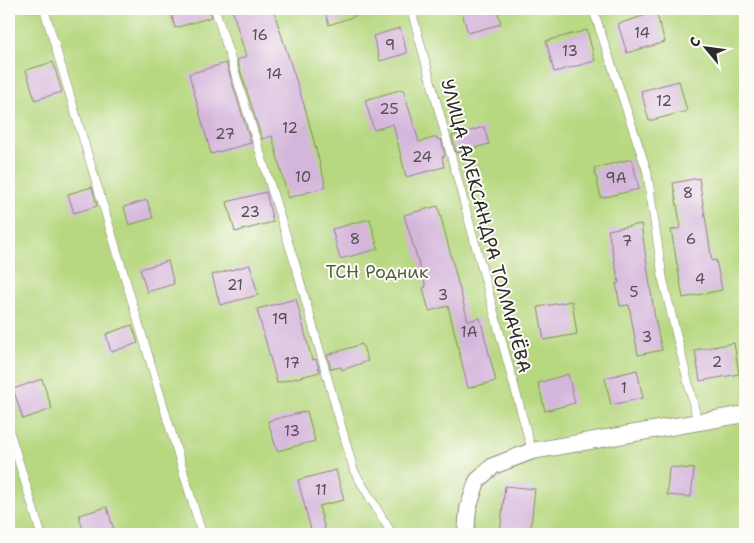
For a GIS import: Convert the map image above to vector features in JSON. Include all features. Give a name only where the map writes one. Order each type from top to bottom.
[{"type":"street","points":[[466,534],[468,509],[477,481],[493,466],[532,451],[745,414]]},
{"type":"lane","points":[[44,9],[202,534]]},
{"type":"lane","points":[[215,9],[296,267],[354,471],[392,534]]},
{"type":"lane","name":"УЛИЦА АЛЕКСАНДРА ТОЛМАЧЁВА","points":[[411,9],[532,451]]},
{"type":"lane","points":[[593,9],[647,171],[663,280],[698,423]]},
{"type":"lane","points":[[9,430],[41,534]]},
{"type":"green space","name":"ТСН Родник","points":[[9,9],[745,9],[745,534],[9,534]]},
{"type":"building","points":[[170,9],[209,9],[212,17],[175,28]]},
{"type":"building","points":[[232,9],[273,9],[305,108],[326,187],[288,198],[272,136],[262,139],[237,60],[246,57]]},
{"type":"building","points":[[324,9],[368,9],[369,11],[329,25]]},
{"type":"building","points":[[461,9],[497,9],[501,24],[468,33]]},
{"type":"building","points":[[656,12],[665,42],[627,53],[618,24]]},
{"type":"building","points":[[400,28],[407,53],[380,61],[373,36]]},
{"type":"building","points":[[587,30],[595,61],[554,72],[546,41]]},
{"type":"building","points":[[53,62],[62,92],[35,100],[26,70]]},
{"type":"building","points":[[226,63],[251,143],[211,154],[189,74]]},
{"type":"building","points":[[679,81],[687,111],[649,121],[641,91]]},
{"type":"building","points":[[403,89],[419,142],[437,137],[438,140],[441,139],[445,156],[442,157],[444,167],[406,177],[393,124],[374,130],[365,100]]},
{"type":"building","points":[[484,127],[489,144],[456,153],[452,136]]},
{"type":"building","points":[[632,159],[639,189],[601,198],[594,168]]},
{"type":"building","points":[[699,178],[712,261],[716,260],[722,290],[683,298],[671,230],[681,228],[673,183]]},
{"type":"building","points":[[92,187],[97,206],[74,213],[68,194]]},
{"type":"building","points":[[266,192],[273,222],[235,232],[227,202]]},
{"type":"building","points":[[147,200],[153,218],[129,225],[124,207]]},
{"type":"building","points":[[438,206],[468,321],[480,318],[496,381],[468,388],[448,306],[429,311],[423,288],[426,287],[404,215]]},
{"type":"building","points":[[370,219],[378,249],[340,259],[332,229]]},
{"type":"building","points":[[641,224],[655,319],[662,350],[638,355],[629,305],[620,306],[616,283],[619,283],[608,230]]},
{"type":"building","points":[[168,261],[174,284],[147,292],[140,269]]},
{"type":"building","points":[[250,265],[258,295],[220,305],[212,275]]},
{"type":"building","points":[[296,299],[312,360],[316,359],[320,372],[277,383],[257,309]]},
{"type":"building","points":[[572,301],[577,334],[544,340],[538,307]]},
{"type":"building","points":[[132,325],[138,343],[111,352],[106,334]]},
{"type":"building","points":[[734,343],[739,374],[700,381],[695,350]]},
{"type":"building","points":[[362,344],[368,361],[342,370],[341,367],[331,369],[327,355]]},
{"type":"building","points":[[637,370],[643,398],[611,405],[605,378]]},
{"type":"building","points":[[568,374],[575,403],[545,411],[538,383]]},
{"type":"building","points":[[42,379],[52,409],[23,419],[13,389]]},
{"type":"building","points":[[307,411],[315,441],[277,451],[268,421]]},
{"type":"building","points":[[669,467],[694,469],[691,497],[667,495]]},
{"type":"building","points":[[336,470],[344,500],[319,506],[326,534],[312,534],[298,480]]},
{"type":"building","points":[[505,486],[535,489],[530,534],[500,534]]},
{"type":"building","points":[[107,507],[115,534],[84,534],[79,515]]}]
